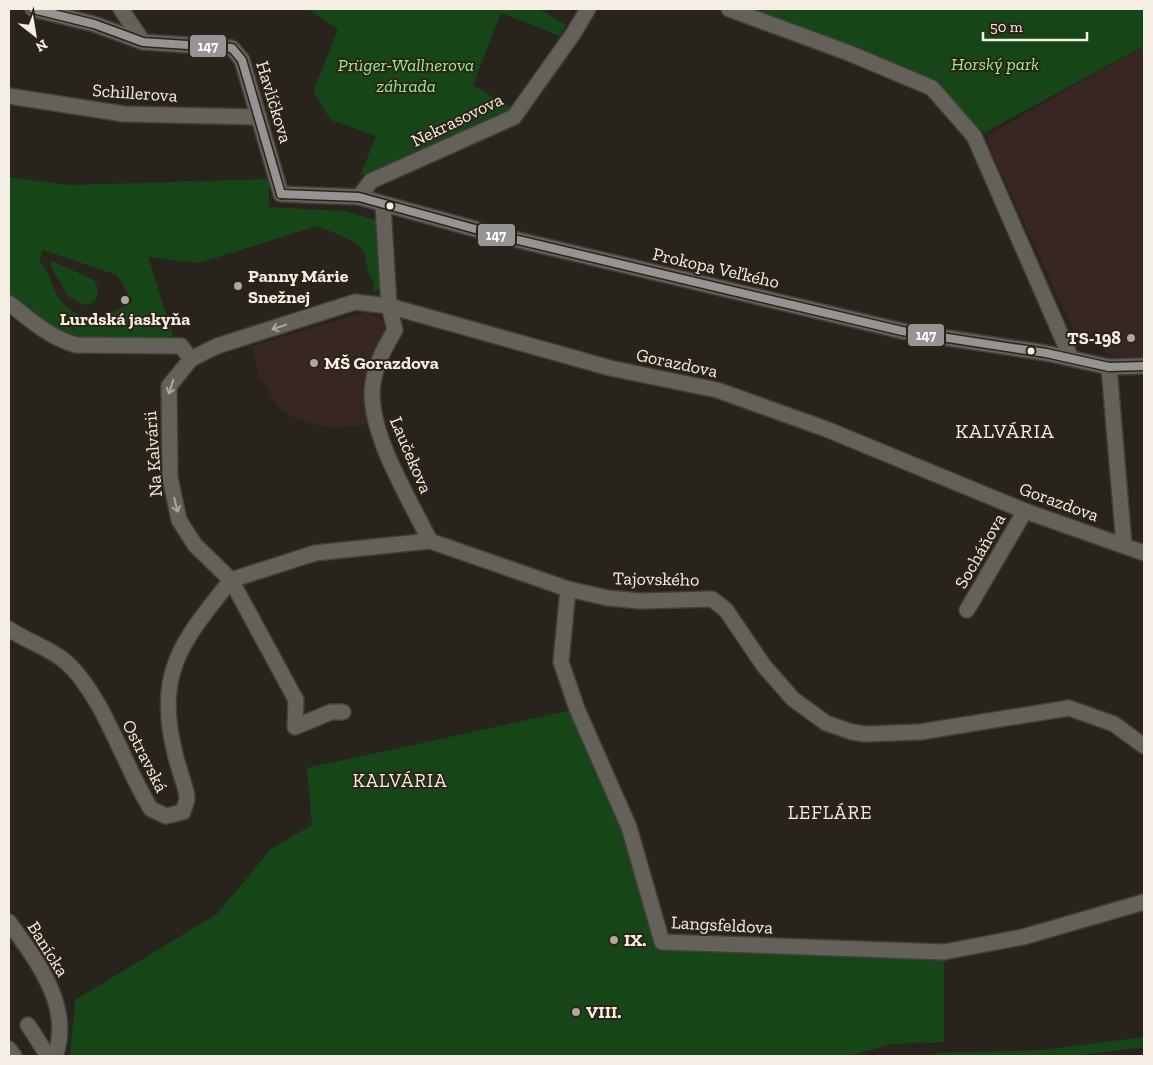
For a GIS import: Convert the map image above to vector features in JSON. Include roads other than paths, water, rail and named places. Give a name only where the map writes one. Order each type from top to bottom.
[{"type":"street","name":"Havlíčkova","points":[[33,9],[94,24],[143,42],[232,48],[242,60],[281,194]]},
{"type":"street","points":[[120,9],[143,42]]},
{"type":"street","name":"Nekrasovova","points":[[360,197],[371,181],[514,117],[573,34],[588,9]]},
{"type":"street","points":[[729,9],[849,53],[932,88],[974,136],[1071,358]]},
{"type":"street","name":"Schillerova","points":[[9,96],[124,114],[260,117]]},
{"type":"street","name":"Prokopa Veľkého","points":[[281,194],[360,197],[383,205],[497,235],[902,331],[1071,358],[1109,366],[1144,366]]},
{"type":"street","name":"Laučekova","points":[[383,205],[389,306],[395,330],[375,369],[372,386],[374,416],[377,429],[430,541]]},
{"type":"street","name":"Gorazdova","points":[[191,359],[217,346],[349,304],[361,302],[389,306],[610,368],[717,390],[826,429],[1025,510],[1144,553]]},
{"type":"street","points":[[9,303],[64,342],[76,345],[181,346],[191,359]]},
{"type":"street","name":"Na Kalvárii","points":[[191,359],[173,380],[168,393],[168,451],[173,497],[179,520],[185,533],[231,580],[296,700],[294,727],[331,712],[343,712]]},
{"type":"street","points":[[1109,366],[1124,545]]},
{"type":"street","name":"Socháňova","points":[[967,610],[1025,510]]},
{"type":"street","name":"Tajovského","points":[[231,580],[316,552],[430,541],[568,589],[608,598],[640,601],[712,599],[726,610],[764,666],[793,699],[826,723],[852,732],[873,734],[920,732],[1068,708],[1114,724],[1144,746]]},
{"type":"street","name":"Ostravská","points":[[9,629],[65,662],[82,681],[96,703],[151,809],[166,816],[183,812],[187,798],[168,720],[170,684],[175,665],[190,632],[231,580]]},
{"type":"street","name":"Langsfeldova","points":[[568,589],[561,662],[578,708],[629,827],[662,942],[944,952],[1023,937],[1144,902]]},
{"type":"street","name":"Banícka","points":[[9,922],[36,962],[54,994],[59,1033],[54,1056]]},
{"type":"street","points":[[28,1025],[46,1053],[54,1056]]},
{"type":"street","points":[[9,1049],[14,1056]]},
{"type":"place","name":"Panny Márie Snežnej","points":[[238,286]]},
{"type":"place","name":"Lurdská jaskyňa","points":[[125,300]]},
{"type":"place","name":"TS-198","points":[[1131,338]]},
{"type":"place","name":"MŠ Gorazdova","points":[[314,363]]},
{"type":"place","name":"IX.","points":[[614,940]]},
{"type":"place","name":"VIII.","points":[[576,1012]]},
{"type":"district","name":"KALVÁRIA","points":[[1005,431]]},
{"type":"district","name":"KALVÁRIA","points":[[400,780]]},
{"type":"district","name":"LEFLÁRE","points":[[830,812]]},
{"type":"park label","name":"Horský park","points":[[995,64]]},
{"type":"park label","name":"Prüger-Wallnerova záhrada","points":[[406,75]]}]
